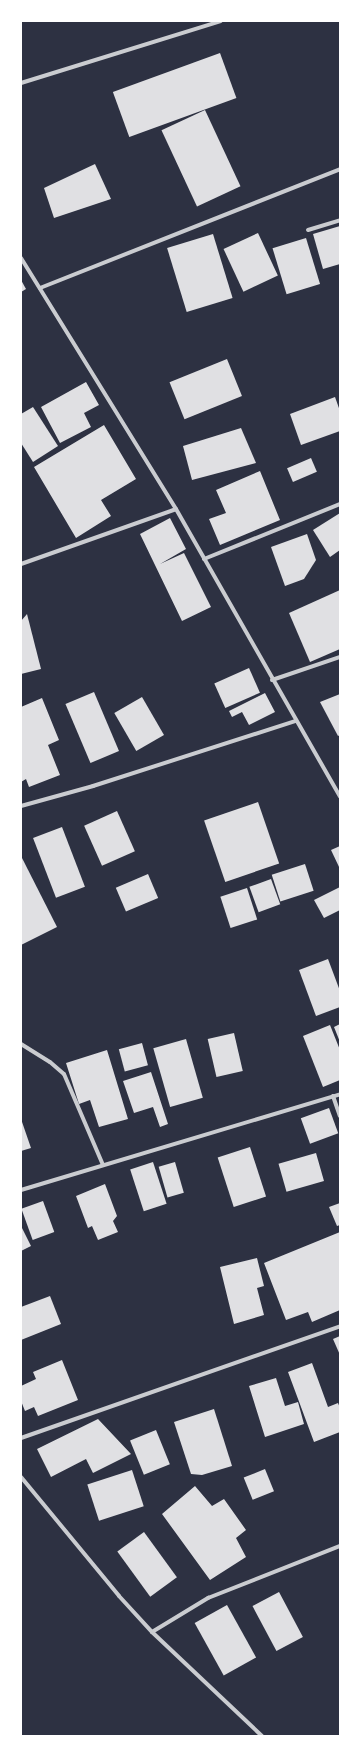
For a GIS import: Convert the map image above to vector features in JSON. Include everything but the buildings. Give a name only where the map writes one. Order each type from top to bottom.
[{"type":"street","points":[[21,83],[221,21]]},
{"type":"street","points":[[40,288],[340,168]]},
{"type":"street","points":[[308,230],[340,220]]},
{"type":"street","points":[[21,258],[176,509],[340,797]]},
{"type":"street","points":[[204,559],[340,504]]},
{"type":"street","points":[[21,564],[176,509]]},
{"type":"street","points":[[272,680],[340,657]]},
{"type":"street","points":[[21,806],[93,786],[296,721]]},
{"type":"street","points":[[21,1044],[50,1062],[64,1074],[103,1165]]},
{"type":"street","points":[[21,1190],[340,1094]]},
{"type":"street","points":[[334,1096],[340,1116]]},
{"type":"street","points":[[21,1438],[340,1326]]},
{"type":"street","points":[[21,1476],[119,1596],[152,1632],[262,1736]]},
{"type":"street","points":[[152,1632],[208,1598],[340,1546]]}]
